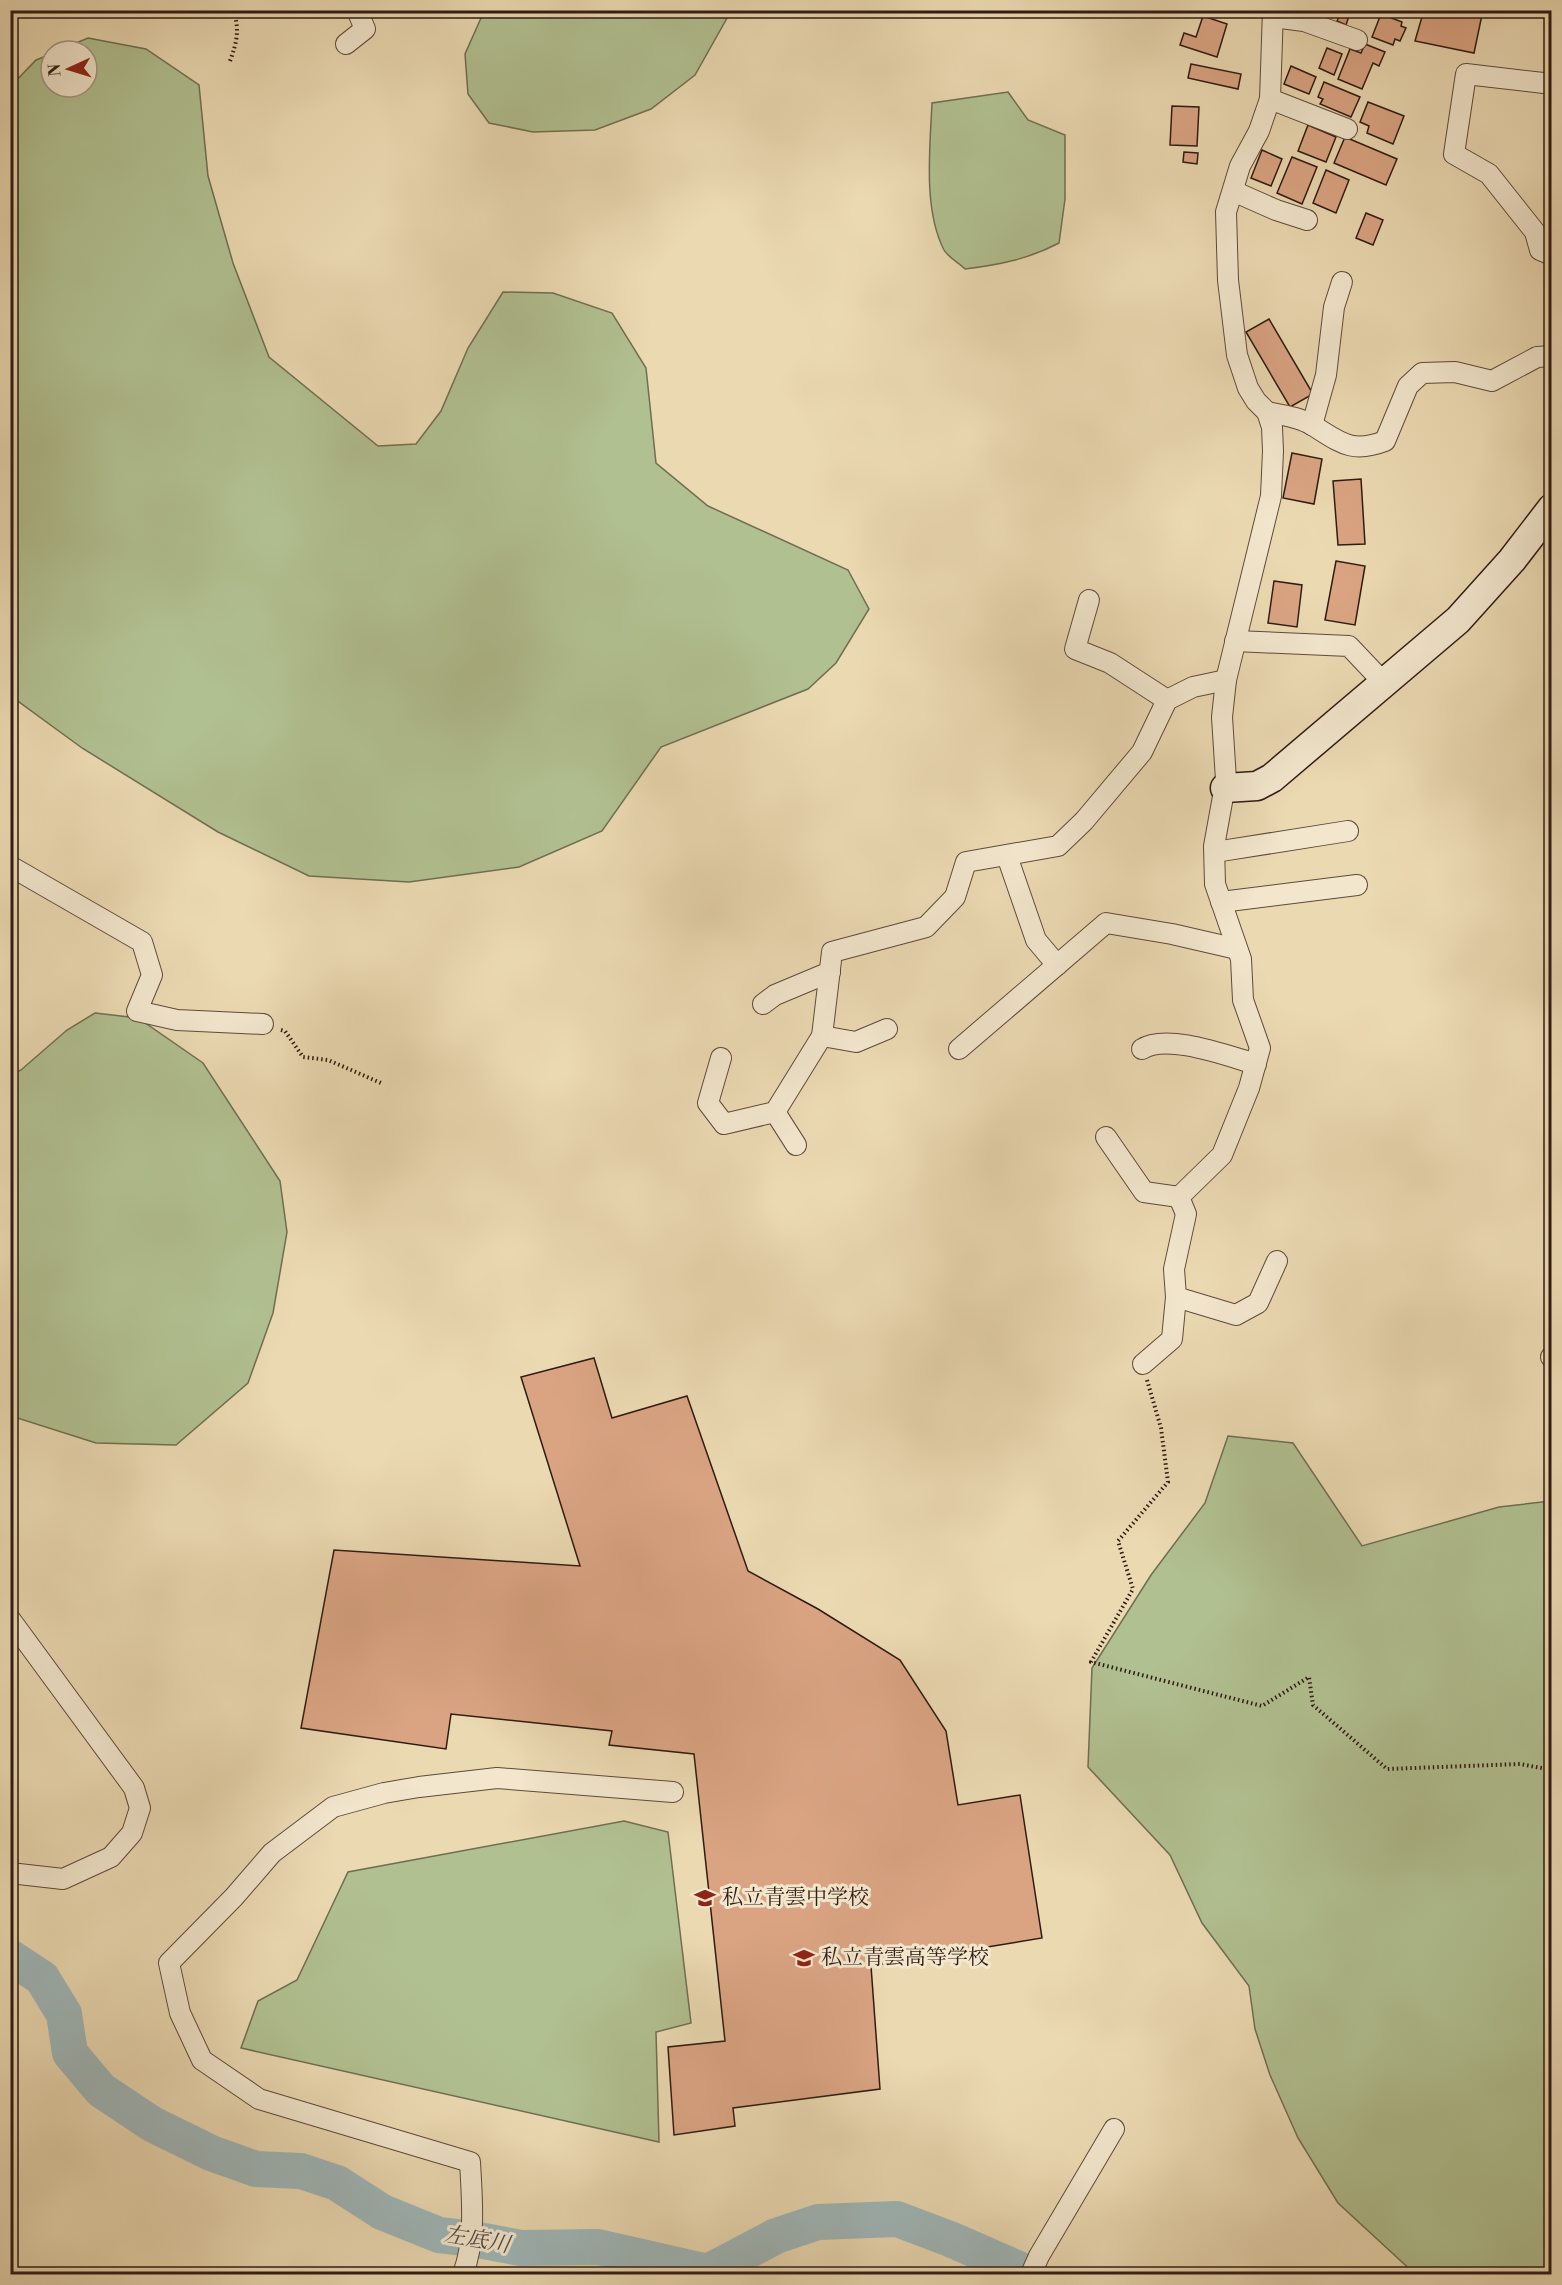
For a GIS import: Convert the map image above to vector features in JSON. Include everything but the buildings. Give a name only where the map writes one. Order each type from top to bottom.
[{"type":"street","points":[[346,44],[365,29],[357,10]]},
{"type":"street","points":[[1357,40],[1304,21],[1273,14],[1270,99],[1259,130],[1240,165],[1226,212],[1231,316],[1238,355],[1248,388],[1256,401],[1268,412],[1312,425],[1340,443],[1352,447],[1370,446],[1385,441],[1408,386],[1422,373],[1455,372],[1492,381],[1537,357],[1551,356]]},
{"type":"street","points":[[1551,84],[1466,74],[1454,154],[1489,174],[1535,232],[1540,250],[1551,255]]},
{"type":"street","points":[[1270,99],[1347,129]]},
{"type":"street","points":[[1233,191],[1276,210],[1307,220]]},
{"type":"street","points":[[1312,425],[1326,375],[1334,307],[1342,282]]},
{"type":"street","points":[[1179,1197],[1222,1155],[1250,1088],[1260,1048],[1243,1000],[1241,959],[1215,884],[1215,852],[1226,780],[1221,717],[1226,680],[1271,496],[1272,427],[1268,412]]},
{"type":"street","points":[[1224,788],[1257,786],[1272,778],[1458,620],[1512,561],[1551,508]]},
{"type":"street","points":[[1089,600],[1075,649],[1110,663],[1167,700]]},
{"type":"street","points":[[1235,640],[1349,646],[1384,682]]},
{"type":"street","points":[[721,1058],[708,1103],[724,1124],[775,1112],[822,1036],[832,952],[926,927],[955,897],[966,862],[1058,846],[1084,821],[1142,752],[1167,700],[1193,687],[1226,680]]},
{"type":"street","points":[[1215,852],[1348,831]]},
{"type":"street","points":[[1007,856],[1036,940],[1057,965]]},
{"type":"street","points":[[10,866],[141,942],[152,975],[137,1011],[177,1020],[263,1024]]},
{"type":"street","points":[[1221,902],[1357,885]]},
{"type":"street","points":[[959,1049],[1106,923],[1172,934],[1238,950]]},
{"type":"street","points":[[762,1004],[775,995],[830,972]]},
{"type":"street","points":[[822,1036],[856,1042],[887,1029]]},
{"type":"street","points":[[1142,1049],[1150,1044],[1173,1042],[1256,1064]]},
{"type":"street","points":[[775,1112],[796,1145]]},
{"type":"street","points":[[1107,1137],[1144,1192],[1179,1197]]},
{"type":"street","points":[[1143,1364],[1172,1339],[1176,1297],[1174,1269],[1186,1214],[1179,1197]]},
{"type":"street","points":[[1176,1297],[1236,1315],[1258,1303],[1277,1261]]},
{"type":"street","points":[[10,1619],[134,1788],[140,1808],[132,1833],[111,1857],[63,1878],[10,1873]]},
{"type":"street","points":[[466,2267],[473,2212],[470,2162],[259,2099],[202,2060],[180,2013],[169,1963],[234,1897],[272,1853],[333,1807],[384,1793],[497,1778],[673,1792]]},
{"type":"street","points":[[1031,2274],[1039,2256],[1114,2129]]},
{"type":"path","points":[[230,61],[237,40],[238,25],[233,10]]},
{"type":"path","points":[[263,1024],[285,1031],[303,1057],[328,1060],[381,1083]]},
{"type":"path","points":[[1143,1364],[1161,1428],[1168,1482],[1118,1541],[1134,1589],[1091,1662],[1262,1706],[1309,1677],[1313,1705],[1387,1769],[1520,1764],[1551,1770]]},
{"type":"green space","points":[[499,11],[731,11],[695,75],[651,109],[595,130],[533,132],[489,123],[468,94],[465,54],[481,18]]},
{"type":"green space","points":[[99,40],[146,49],[199,85],[208,176],[233,263],[269,357],[378,446],[416,444],[441,411],[468,348],[503,292],[553,293],[612,313],[646,368],[656,463],[708,506],[848,570],[869,609],[836,663],[808,689],[661,747],[602,831],[519,867],[409,882],[309,876],[218,832],[82,748],[11,696],[11,86],[39,59],[39,99],[99,99]]},
{"type":"green space","points":[[1008,92],[1028,120],[1065,135],[1065,199],[1059,243],[1013,260],[965,269],[944,250],[933,216],[929,178],[932,103]]},
{"type":"green space","points":[[95,1013],[138,1018],[203,1063],[280,1181],[287,1232],[273,1313],[248,1383],[176,1445],[96,1443],[11,1416],[10,1076],[21,1070],[67,1030]]},
{"type":"green space","points":[[1228,1436],[1293,1443],[1362,1546],[1499,1507],[1551,1501],[1551,2274],[1415,2274],[1338,2203],[1298,2138],[1270,2075],[1255,2029],[1249,1986],[1202,1923],[1170,1855],[1088,1767],[1092,1668],[1151,1575],[1205,1503]]},
{"type":"green space","points":[[624,1821],[668,1832],[691,2023],[656,2032],[659,2142],[241,2048],[258,2001],[297,1980],[348,1872]]},
{"type":"waterway","name":"左底川","points":[[10,1957],[42,1978],[64,2014],[70,2053],[101,2090],[152,2124],[211,2153],[256,2169],[301,2171],[337,2183],[382,2212],[439,2235],[521,2248],[598,2247],[708,2272],[776,2236],[818,2222],[897,2219],[1030,2274]]},
{"type":"waterway","points":[[673,2265],[674,2274]]},
{"type":"place","name":"私立青雲中学校","points":[[705,1898]]},
{"type":"place","name":"私立青雲高等学校","points":[[804,1958]]}]
